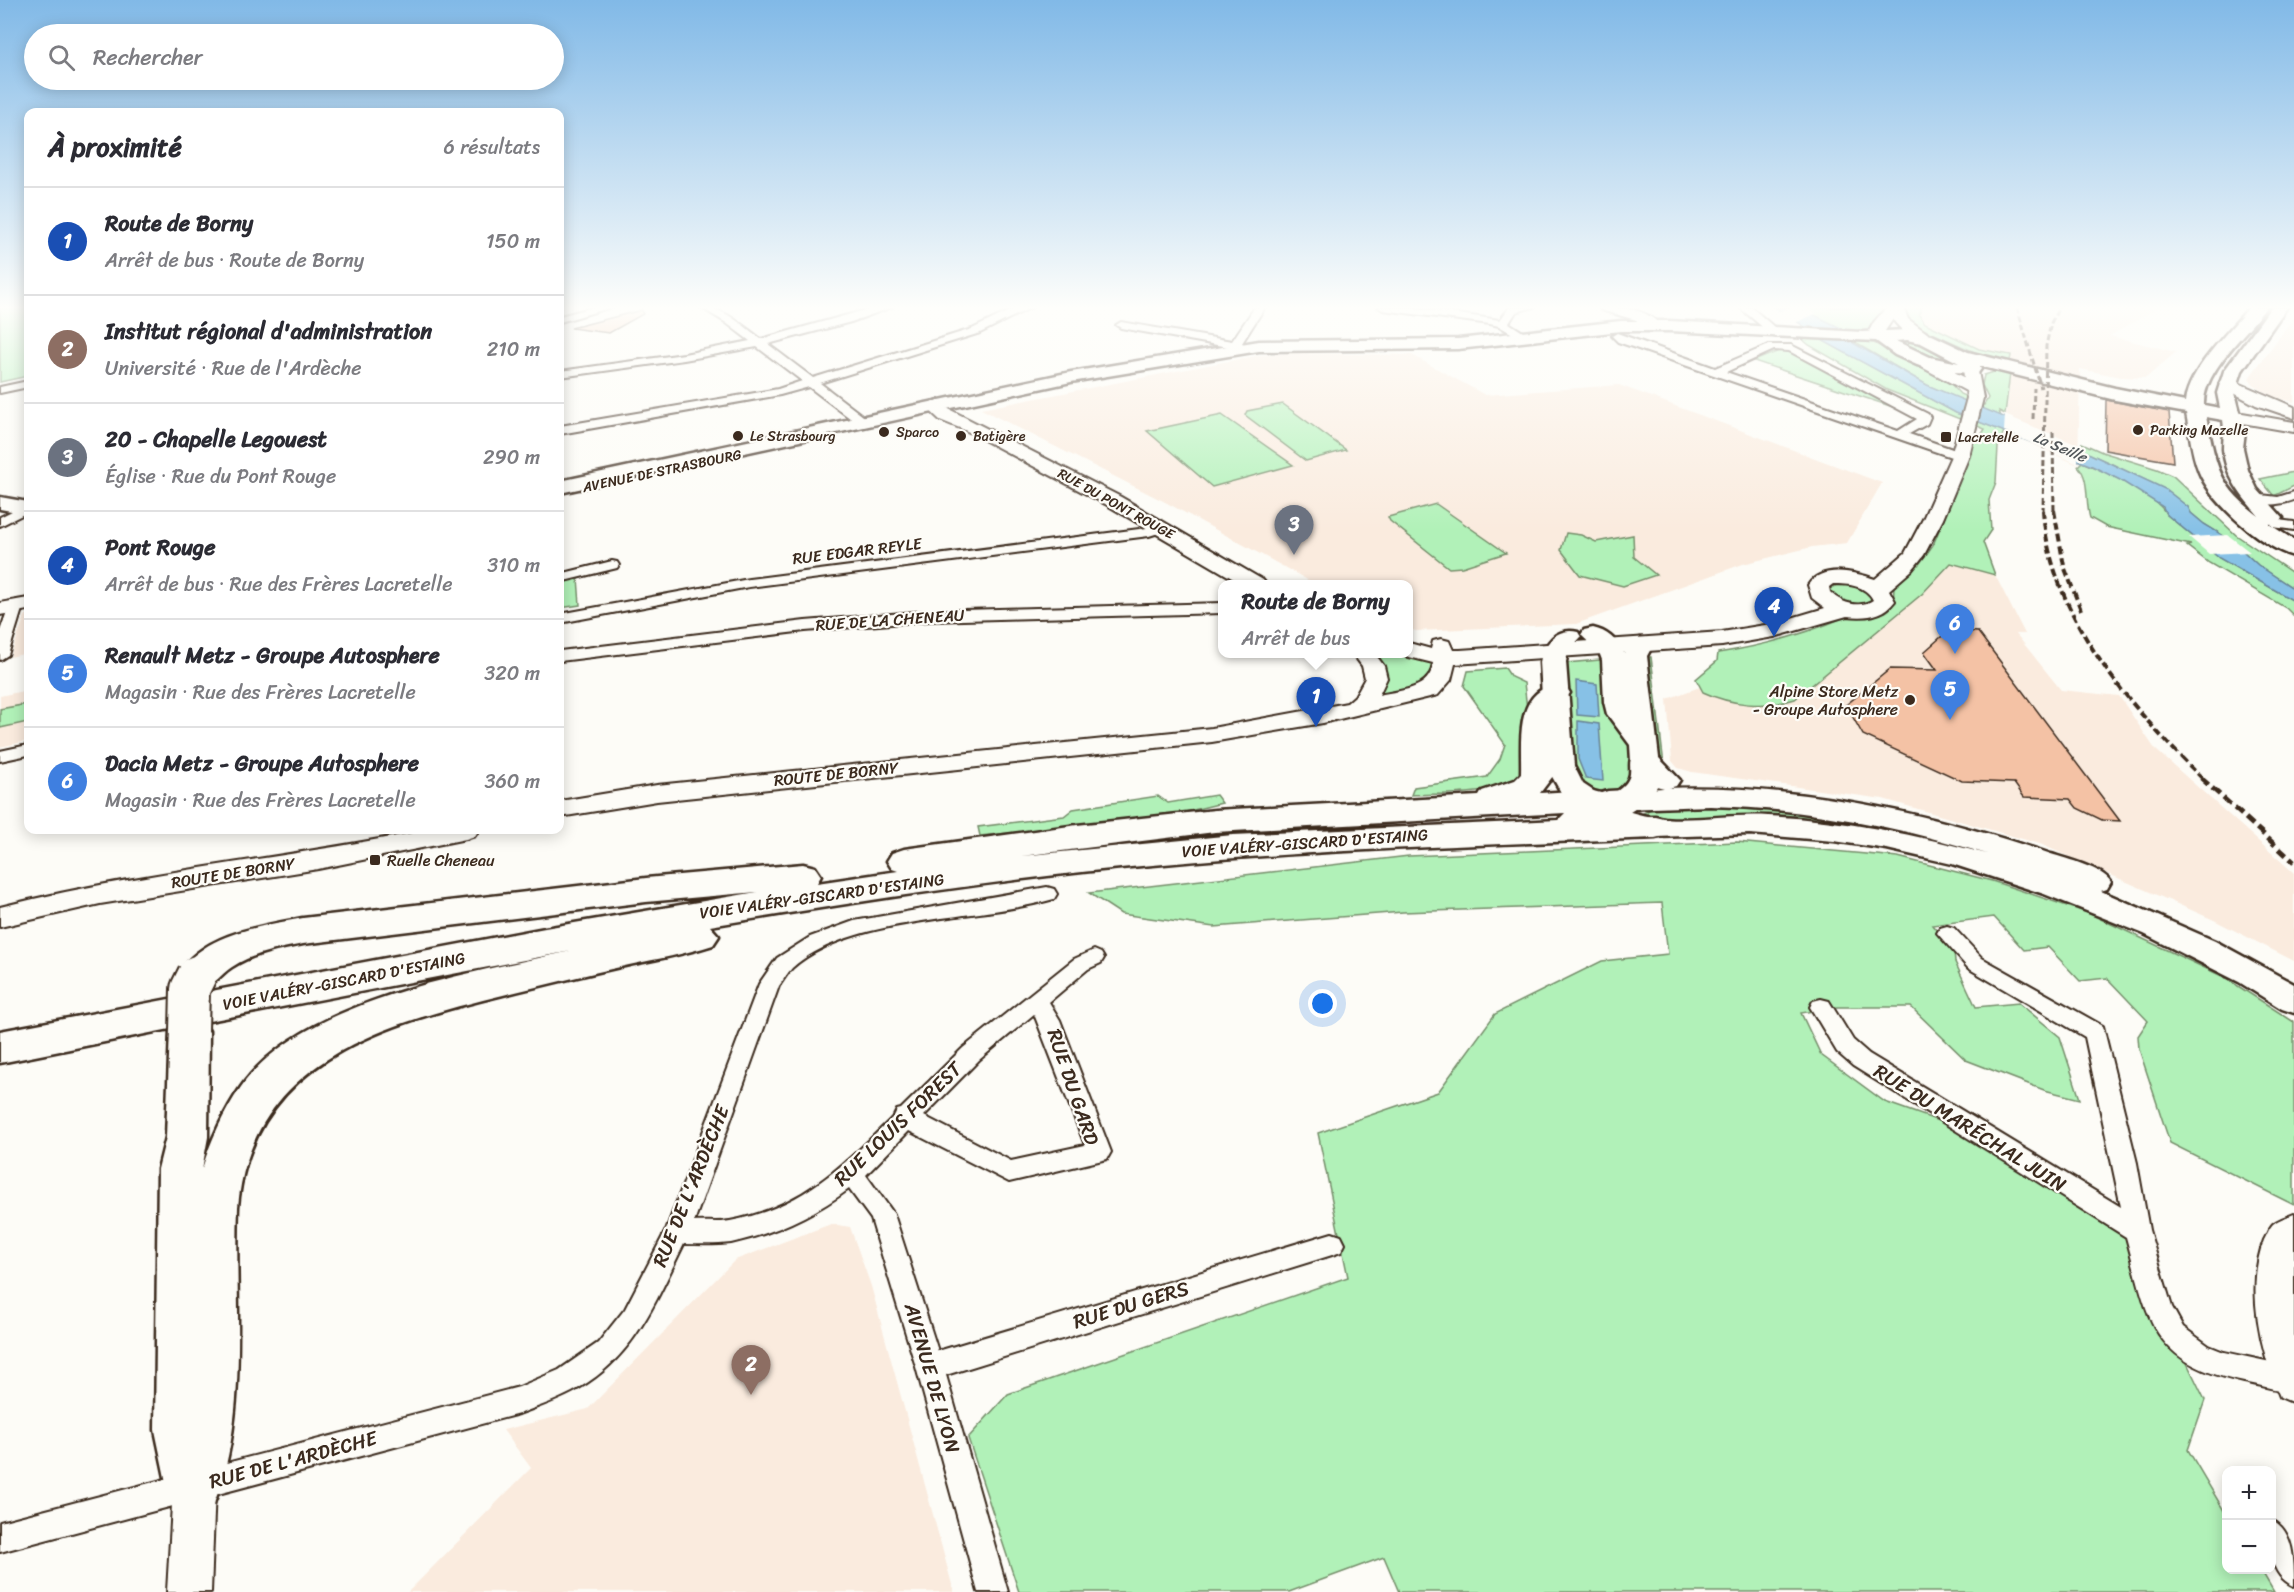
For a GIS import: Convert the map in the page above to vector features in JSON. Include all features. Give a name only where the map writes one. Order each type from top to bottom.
[{"type":"highway","points":[[1464,807],[1520,791],[1537,776],[1538,715],[1541,707],[1555,693]]},
{"type":"highway","points":[[1545,830],[1640,788],[1646,775],[1644,752]]},
{"type":"highway","name":"VOIE VALÉRY-GISCARD D'ESTAING","points":[[0,1027],[616,911],[973,850],[1215,821],[1464,807],[1607,804]]},
{"type":"highway","name":"VOIE VALÉRY-GISCARD D'ESTAING","points":[[0,1047],[758,904],[1034,881],[1158,852],[1284,843],[1655,827]]},
{"type":"highway","points":[[194,1487],[181,1430],[180,1169],[187,1137],[190,989],[197,975],[218,957],[241,947],[303,931],[646,890],[828,874]]},
{"type":"highway","points":[[194,1487],[209,1419],[218,1189],[229,1151],[243,1119],[265,1088],[296,1058],[327,1036],[357,1022],[429,998],[560,967],[1034,881]]},
{"type":"main road","points":[[937,409],[1053,381]]},
{"type":"main road","points":[[937,409],[974,408],[1114,381]]},
{"type":"main road","points":[[1955,381],[1974,393]]},
{"type":"main road","points":[[1846,609],[1829,602],[1820,595],[1818,585],[1828,578],[1878,584],[1905,566],[1925,538],[1960,456],[1974,393],[1971,381]]},
{"type":"main road","points":[[2068,381],[2115,394],[2294,420]]},
{"type":"main road","points":[[2131,392],[2182,389],[2195,381]]},
{"type":"main road","points":[[2206,381],[2214,409],[2235,431],[2233,448],[2251,508]]},
{"type":"main road","points":[[2076,383],[2131,392],[2294,427]]},
{"type":"main road","points":[[2290,537],[2251,508],[2225,496],[2214,482],[2199,437],[2214,409],[2226,393],[2228,383],[2262,401],[2294,413]]},
{"type":"main road","points":[[973,427],[965,415],[974,408]]},
{"type":"main road","name":"AVENUE DE STRASBOURG","points":[[564,486],[863,422],[937,409]]},
{"type":"main road","name":"AVENUE DE STRASBOURG","points":[[564,492],[937,409]]},
{"type":"main road","name":"RUE DU PONT ROUGE","points":[[937,409],[1071,477],[1248,580]]},
{"type":"main road","points":[[0,492],[24,503]]},
{"type":"main road","points":[[0,503],[24,505]]},
{"type":"main road","points":[[1413,650],[1443,652],[1582,643],[1641,645],[1752,634],[1846,609],[1867,610],[1882,605],[1884,598],[1878,584]]},
{"type":"main road","points":[[1582,643],[1744,618],[1800,606],[1820,595]]},
{"type":"main road","points":[[1582,643],[1555,693],[1560,766],[1569,785],[1607,804],[1638,824],[1655,827],[1764,825],[1838,832],[1904,843],[1963,857],[2043,883],[2130,916],[2235,966],[2294,1000]]},
{"type":"main road","points":[[1582,643],[1616,657],[1619,712],[1662,777],[1687,787],[1818,800],[1862,813],[1958,834],[2029,855],[2117,890],[2209,933],[2294,980]]},
{"type":"main road","points":[[1413,645],[1443,652]]},
{"type":"main road","points":[[1641,645],[1635,656],[1644,752]]},
{"type":"main road","name":"ROUTE DE BORNY","points":[[564,808],[657,793],[1212,735],[1304,720],[1430,690],[1443,676],[1443,652]]},
{"type":"main road","points":[[1353,709],[1365,700],[1376,678],[1373,666],[1367,658]]},
{"type":"main road","points":[[1607,804],[1708,797],[1745,798],[1862,813]]},
{"type":"main road","name":"ROUTE DE BORNY","points":[[0,917],[114,891],[270,868],[447,834]]},
{"type":"main road","points":[[2293,1382],[2280,1334],[2275,1282],[2277,1259],[2284,1237],[2294,1230]]},
{"type":"main road","points":[[189,1592],[194,1487]]},
{"type":"street","points":[[564,429],[729,402],[817,381]]},
{"type":"street","points":[[1742,381],[1960,456]]},
{"type":"street","points":[[1855,381],[1924,417],[1923,421],[1898,436]]},
{"type":"street","points":[[812,383],[863,422]]},
{"type":"street","points":[[0,390],[24,385]]},
{"type":"street","points":[[2251,508],[2294,496]]},
{"type":"street","points":[[0,522],[24,507]]},
{"type":"street","name":"RUE EDGAR REYLE","points":[[564,618],[748,583],[1149,532],[1160,528]]},
{"type":"street","points":[[564,577],[612,565]]},
{"type":"street","points":[[0,655],[15,606]]},
{"type":"street","name":"RUE DE LA CHENEAU","points":[[564,656],[805,626],[928,616],[1218,608]]},
{"type":"street","points":[[0,756],[24,751]]},
{"type":"street","name":"RUE DE L'ARDÈCHE","points":[[0,1537],[519,1400],[569,1379],[607,1352],[634,1318],[677,1233],[769,984],[784,963],[817,942],[861,926],[1034,881]]},
{"type":"street","points":[[1947,933],[1975,963],[2095,1032],[2125,1163],[2137,1230],[2160,1311],[2174,1336],[2200,1356],[2224,1365],[2293,1382]]},
{"type":"street","name":"RUE LOUIS FOREST","points":[[677,1233],[729,1232],[762,1223],[814,1201],[850,1175],[905,1117],[971,1054],[1081,964],[1094,958]]},
{"type":"street","name":"RUE DU GARD","points":[[905,1117],[1009,1172],[1098,1152],[1049,1020],[1037,1000]]},
{"type":"street","name":"RUE DU MARÉCHAL JUIN","points":[[1821,1006],[1845,1046],[1861,1060],[2137,1230]]},
{"type":"street","name":"AVENUE DE LYON","points":[[850,1175],[882,1214],[930,1367],[993,1592]]},
{"type":"street","name":"RUE DU GERS","points":[[930,1367],[1332,1244]]},
{"type":"street","points":[[2276,1542],[2294,1571]]},
{"type":"shaded area","points":[[1124,381],[1460,381],[1485,395],[1619,385],[1882,483],[1847,543],[1812,547],[1743,564],[1576,624],[1416,631],[1413,630],[1413,580],[1308,580],[1167,503],[981,409]]},
{"type":"shaded area","points":[[2009,381],[2080,381],[2078,465],[2004,431]]},
{"type":"shaded area","points":[[2251,381],[2294,381],[2294,402],[2274,397],[2255,386]]},
{"type":"shaded area","points":[[1951,563],[1995,575],[2025,634],[2016,634],[2061,690],[2119,696],[2155,749],[2294,873],[2294,961],[2214,920],[2040,844],[1883,799],[1692,772],[1678,768],[1672,761],[1667,699],[1880,621]]},
{"type":"shaded area","points":[[24,619],[24,654],[10,657]]},
{"type":"shaded area","points":[[24,691],[24,742],[0,747],[0,696]]},
{"type":"shaded area","points":[[831,1224],[850,1227],[871,1286],[954,1592],[408,1592],[531,1468],[503,1430],[588,1409],[735,1260]]},
{"type":"green space","points":[[1815,381],[1848,381],[1905,411]]},
{"type":"green space","points":[[1872,381],[1898,381],[1956,413],[2004,431],[1998,447],[1996,482],[1989,500],[1991,530],[1983,542],[1995,575],[1951,563],[1922,594],[1795,699],[1760,705],[1737,703],[1703,692],[1696,679],[1717,661],[1718,653],[1798,634],[1845,617],[1840,613],[1868,616],[1888,611],[1893,604],[1894,587],[1920,563],[1933,545],[1970,455],[1966,448],[1969,443],[1978,440],[1985,429],[1887,390]]},
{"type":"green space","points":[[1921,381],[1946,381],[1960,394],[1984,405],[1988,398],[1982,385],[1983,381],[2009,381],[2005,414],[1999,411],[2001,417]]},
{"type":"green space","points":[[1283,404],[1346,450],[1306,461],[1245,415],[1247,411]]},
{"type":"green space","points":[[1222,415],[1293,465],[1212,487],[1147,431]]},
{"type":"green space","points":[[2082,443],[2173,476],[2236,535],[2294,574],[2294,589],[2258,565],[2232,541],[2204,524],[2191,513],[2188,507],[2114,465],[2083,451]]},
{"type":"green space","points":[[2082,462],[2141,491],[2219,558],[2294,601],[2294,616],[2286,608],[2209,563],[2187,546],[2191,545],[2106,527],[2090,518],[2086,484],[2078,466]]},
{"type":"green space","points":[[2294,472],[2294,486],[2274,496],[2260,479]]},
{"type":"green space","points":[[1436,504],[1506,553],[1462,567],[1449,568],[1388,517]]},
{"type":"green space","points":[[1566,533],[1581,535],[1596,542],[1633,535],[1634,557],[1656,575],[1623,586],[1580,575],[1561,550]]},
{"type":"green space","points":[[578,578],[580,605],[564,607],[564,581]]},
{"type":"green space","points":[[1840,583],[1854,585],[1873,598],[1871,601],[1860,604],[1841,601],[1829,589]]},
{"type":"green space","points":[[1413,656],[1436,665],[1427,685],[1377,698],[1381,668],[1375,658],[1413,658]]},
{"type":"green space","points":[[1643,657],[1651,657],[1665,773],[1655,764]]},
{"type":"green space","points":[[1611,659],[1630,736],[1634,776],[1619,790],[1602,794],[1587,792],[1567,765],[1566,663]]},
{"type":"green space","points":[[1505,668],[1511,677],[1524,683],[1529,726],[1524,777],[1483,791],[1411,795],[1414,787],[1487,777],[1500,759],[1505,744],[1464,686],[1468,671]]},
{"type":"green space","points":[[24,705],[24,723],[0,728],[0,709]]},
{"type":"green space","points":[[1216,795],[1222,803],[1165,817],[980,836],[978,827],[1064,816],[1073,809],[1158,796],[1168,803]]},
{"type":"green space","points":[[1659,805],[1774,807],[1902,827],[2073,877],[2157,914],[2228,950],[2010,863],[1639,815]]},
{"type":"green space","points":[[1737,842],[1898,857],[1992,881],[2088,913],[2224,977],[2294,1022],[2294,1205],[2170,1143],[2139,1049],[2138,1036],[2148,1021],[2107,978],[2080,981],[2048,947],[2024,950],[1994,917],[1932,925],[1954,951],[1955,962],[1976,1007],[2019,1003],[2060,1037],[2080,1099],[2044,1090],[1966,1060],[1911,1007],[1837,1007],[1801,1013],[1821,1055],[1885,1102],[1950,1125],[2150,1244],[2185,1359],[2205,1400],[2188,1450],[2222,1507],[2222,1574],[2263,1574],[2274,1592],[1399,1592],[1384,1557],[1289,1592],[1019,1592],[968,1438],[1008,1394],[1348,1277],[1318,1133],[1438,1092],[1495,1014],[1602,961],[1668,954],[1662,903],[1403,912],[1214,927],[1121,914],[1089,893],[1409,856]]},
{"type":"water","name":"La Seille","points":[[1898,381],[1920,381],[2071,445],[2165,489],[2188,507],[2191,513],[2204,524],[2232,541],[2258,565],[2294,589],[2294,601],[2219,558],[2166,514],[2163,507],[2120,480],[2092,466],[1956,413]]},
{"type":"water","points":[[1576,681],[1597,684],[1599,717],[1577,715]]},
{"type":"water","points":[[1578,721],[1599,724],[1603,781],[1586,779],[1578,759]]},
{"type":"pier","points":[[2005,415],[2078,445],[2078,464],[2004,431]]},
{"type":"pier","points":[[2228,535],[2250,552],[2209,554],[2189,537]]},
{"type":"building","name":"Parking Mazelle","points":[[2106,400],[2169,412],[2173,462],[2105,450]]},
{"type":"building","points":[[1949,630],[1978,632],[2120,821],[2102,820],[2077,808],[2070,799],[2024,797],[2014,783],[1962,781],[1863,735],[1846,705],[1890,669],[1937,670],[1924,652]]},
{"type":"railway","points":[[2039,381],[2041,388]]},
{"type":"railway","points":[[2043,510],[2045,381]]},
{"type":"railway","points":[[2033,419],[2034,388]]},
{"type":"railway","points":[[2053,432],[2054,512]]},
{"type":"railway","points":[[2043,510],[2049,549],[2061,587],[2077,623],[2098,658],[2122,690],[2148,722],[2203,779]]},
{"type":"railway","points":[[2054,510],[2064,566],[2081,610]]},
{"type":"railway","points":[[2201,778],[2294,862]]},
{"type":"place","name":"Parking Mazelle","points":[[2138,430]]},
{"type":"place","name":"Sparco","points":[[884,432]]},
{"type":"place","name":"Le Strasbourg","points":[[738,436]]},
{"type":"place","name":"Batigère","points":[[961,436]]},
{"type":"place","name":"Lacretelle","points":[[1946,437]]},
{"type":"place","name":"20 - Chapelle Legouest","points":[[1294,555]]},
{"type":"place","name":"Pont Rouge","points":[[1774,637]]},
{"type":"place","name":"Dacia Metz - Groupe Autosphere","points":[[1955,654]]},
{"type":"place","name":"Alpine Store Metz - Groupe Autosphere","points":[[1910,700]]},
{"type":"place","name":"Renault Metz - Groupe Autosphere","points":[[1950,720]]},
{"type":"place","name":"Route de Borny","points":[[1316,727]]},
{"type":"place","name":"Ruelle Cheneau","points":[[375,860]]},
{"type":"place","name":"Institut régional d'administration","points":[[751,1395]]}]
